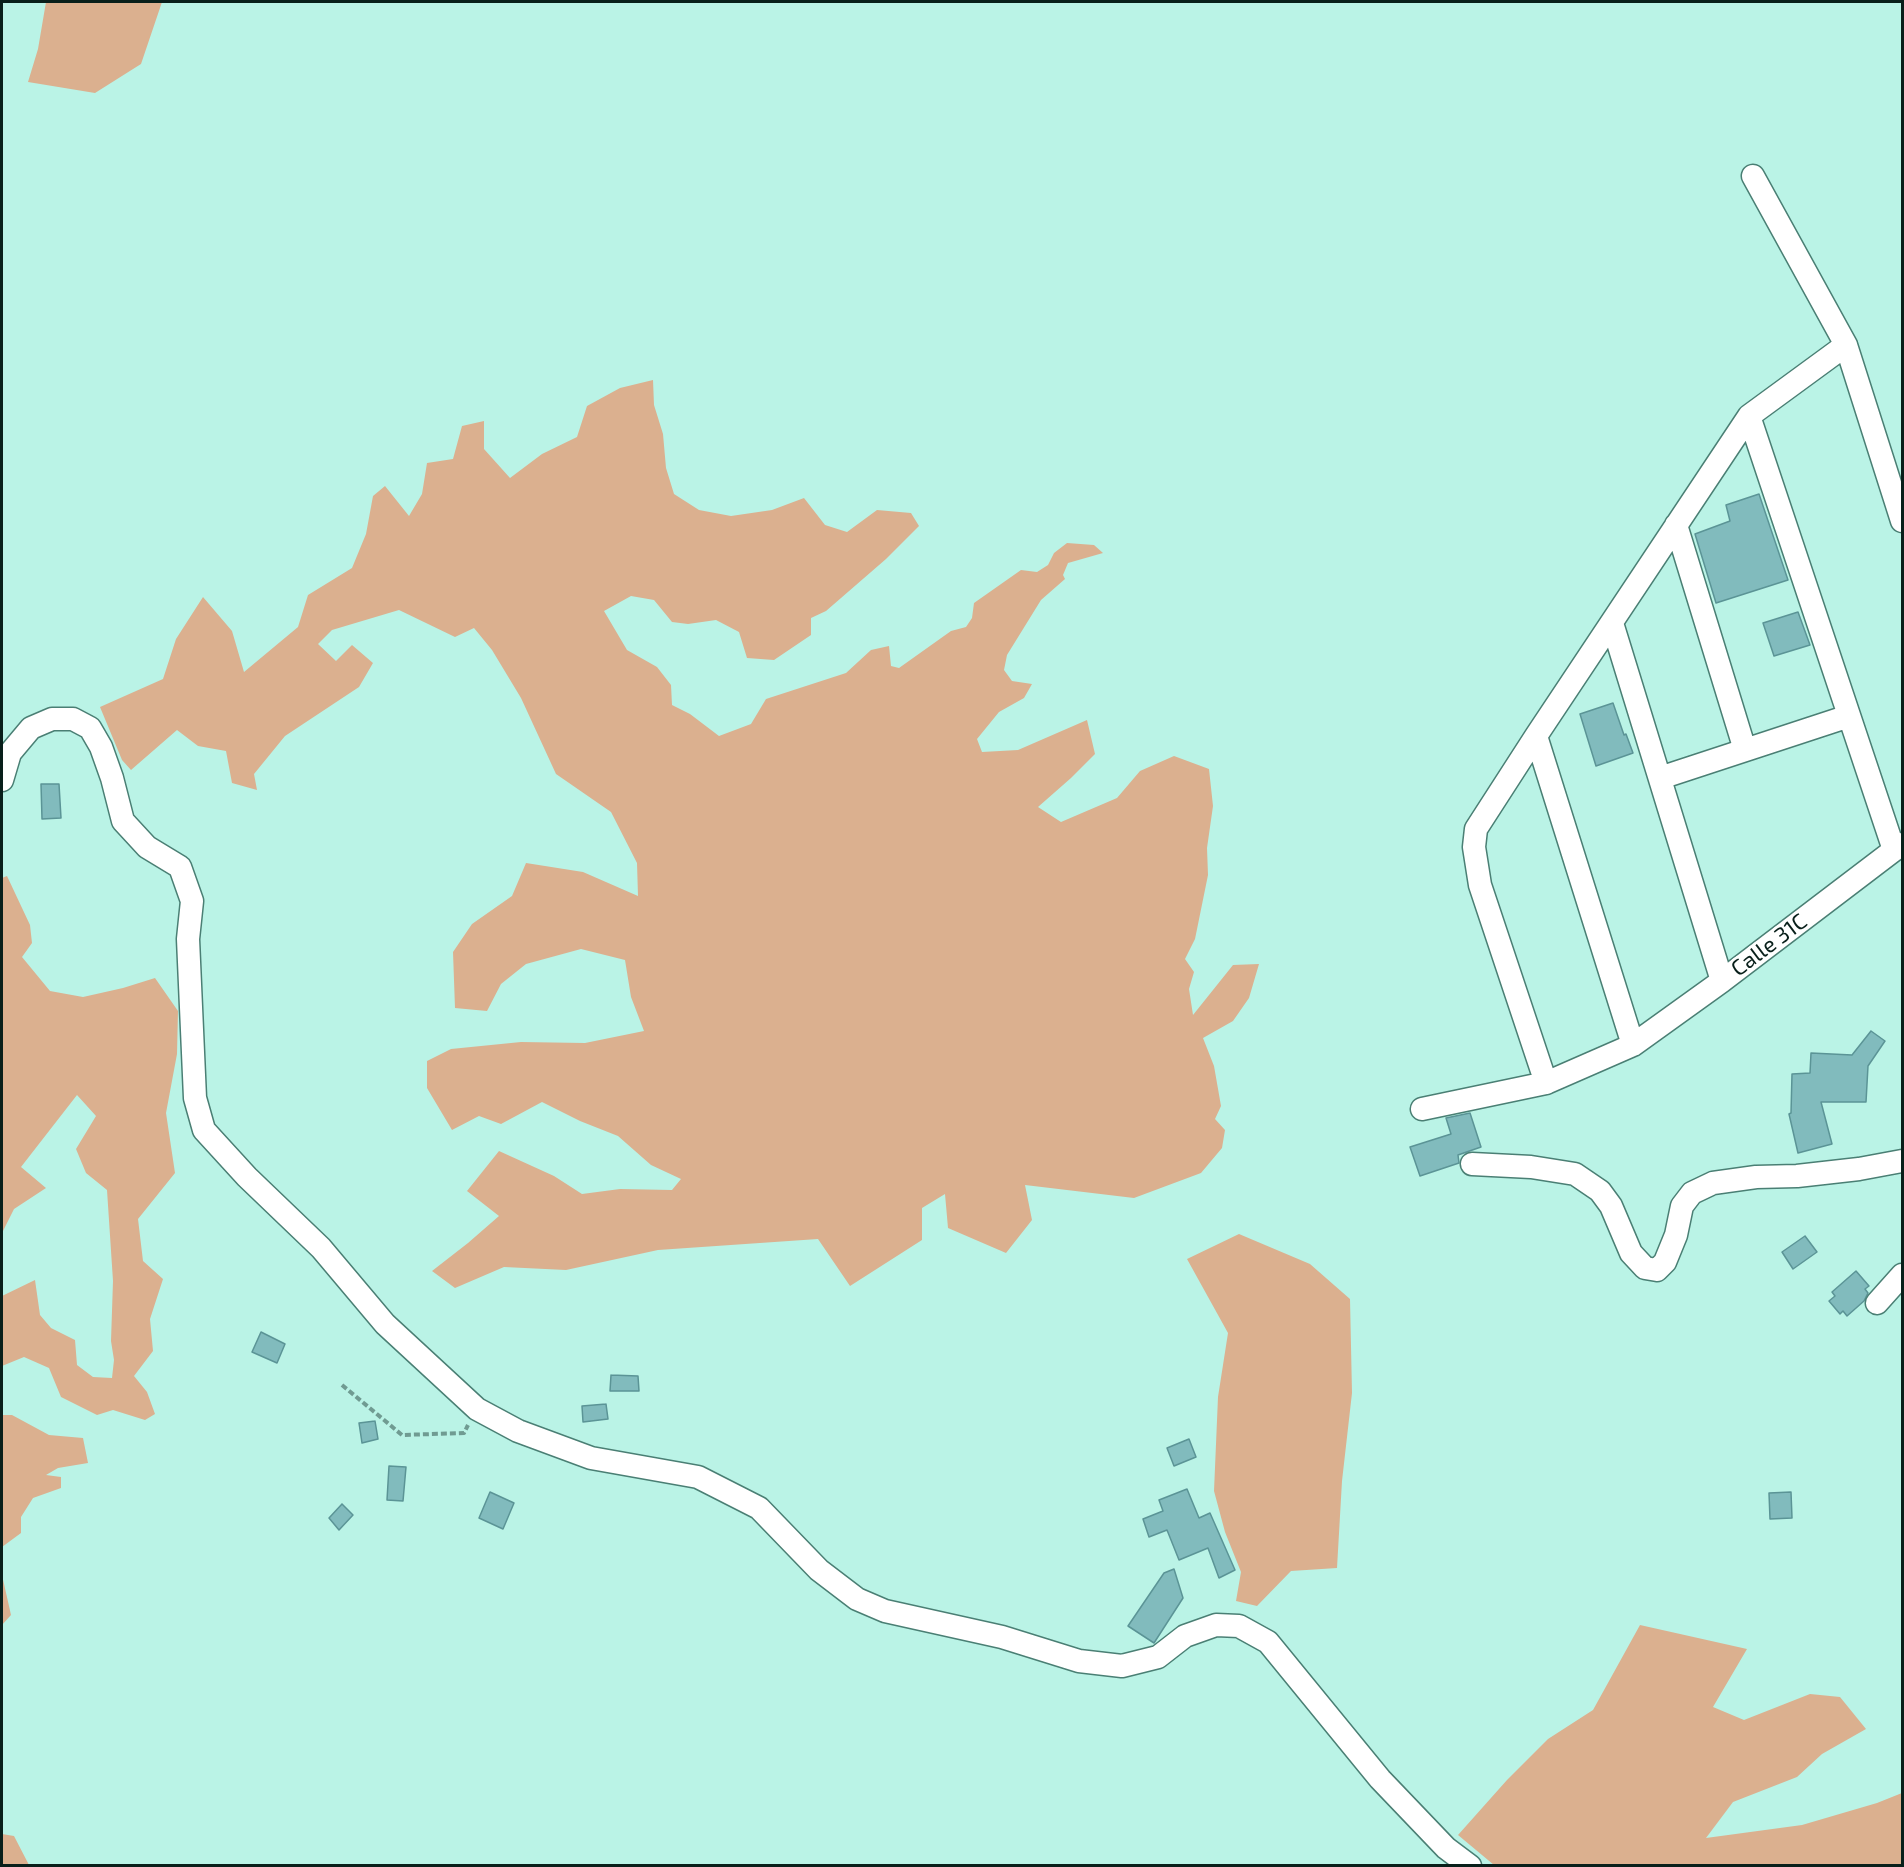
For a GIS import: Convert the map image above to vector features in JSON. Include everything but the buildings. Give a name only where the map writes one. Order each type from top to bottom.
[{"type":"street","points":[[1753,176],[1846,345],[1902,520]]},
{"type":"street","points":[[1546,1083],[1480,885],[1474,847],[1476,829],[1749,416],[1846,345]]},
{"type":"street","points":[[1749,416],[1849,716],[1898,847]]},
{"type":"street","points":[[1676,525],[1745,750]]},
{"type":"street","points":[[1612,623],[1722,981]]},
{"type":"street","points":[[1660,778],[1849,716]]},
{"type":"street","points":[[2,780],[10,753],[31,728],[52,718],[73,719],[90,728],[101,747],[123,821],[147,847],[180,867],[192,901],[188,939],[195,1098],[204,1130],[247,1178],[321,1248],[386,1324],[477,1409],[518,1431],[591,1458],[698,1477],[759,1508],[819,1570],[857,1599],[885,1611],[1002,1637],[1079,1661],[1122,1666],[1158,1657],[1185,1636],[1195,1632],[1216,1625],[1239,1626],[1268,1642],[1380,1779],[1446,1848],[1470,1866]]},
{"type":"street","points":[[1536,736],[1633,1045]]},
{"type":"street","name":"Calle 31C","points":[[1422,1109],[1546,1083],[1633,1045],[1722,981],[1898,847]]},
{"type":"street","points":[[1472,1164],[1531,1167],[1575,1174],[1600,1191],[1611,1206],[1631,1253],[1645,1268],[1657,1270],[1665,1262],[1676,1235],[1682,1206],[1692,1193],[1713,1183],[1756,1177],[1797,1176],[1859,1169],[1902,1161]]},
{"type":"street","points":[[1877,1303],[1902,1275]]},
{"type":"path","points":[[342,1385],[402,1435],[464,1433],[477,1409]]},
{"type":"shaded area","points":[[46,2],[162,2],[141,64],[95,93],[28,82],[38,49]]},
{"type":"shaded area","points":[[653,380],[654,405],[663,434],[666,468],[674,494],[699,510],[731,516],[772,510],[804,498],[825,525],[847,532],[877,510],[911,513],[919,526],[886,559],[826,611],[811,618],[811,635],[774,660],[747,658],[739,632],[716,620],[688,624],[672,622],[654,600],[631,596],[604,611],[627,650],[657,667],[671,685],[672,705],[690,714],[719,736],[751,724],[766,699],[846,673],[871,650],[889,646],[891,666],[899,668],[951,631],[966,627],[972,618],[974,603],[1021,570],[1037,572],[1048,565],[1054,553],[1067,543],[1094,545],[1103,553],[1068,563],[1063,575],[1065,579],[1041,600],[1007,655],[1004,670],[1012,681],[1032,684],[1024,698],[999,712],[977,739],[982,752],[1018,750],[1087,720],[1095,754],[1038,807],[1061,822],[1117,798],[1140,771],[1174,756],[1209,769],[1213,806],[1207,848],[1208,875],[1195,939],[1185,959],[1194,972],[1189,989],[1193,1015],[1233,965],[1259,964],[1249,998],[1233,1021],[1203,1038],[1214,1066],[1221,1106],[1215,1119],[1225,1130],[1222,1148],[1201,1173],[1134,1198],[1025,1185],[1032,1220],[1006,1253],[948,1228],[945,1194],[922,1208],[922,1240],[850,1286],[818,1239],[658,1250],[566,1270],[504,1267],[455,1288],[432,1271],[499,1216],[467,1191],[499,1151],[554,1176],[582,1194],[620,1189],[672,1190],[681,1179],[651,1165],[618,1136],[580,1121],[542,1102],[501,1124],[479,1116],[452,1130],[427,1088],[427,1061],[451,1049],[521,1042],[585,1043],[644,1031],[631,997],[625,960],[581,949],[526,964],[501,984],[487,1011],[455,1008],[453,952],[472,924],[512,896],[526,863],[583,872],[638,896],[637,863],[611,812],[556,774],[521,698],[492,650],[474,628],[455,637],[399,610],[332,630],[318,644],[336,661],[352,645],[373,663],[359,687],[285,736],[254,774],[257,790],[232,783],[226,751],[198,746],[177,730],[131,770],[122,760],[100,707],[163,679],[176,639],[203,597],[232,631],[244,672],[298,627],[308,595],[352,568],[366,534],[373,496],[385,486],[409,516],[422,494],[427,463],[453,459],[462,426],[484,421],[484,449],[510,478],[542,454],[577,437],[587,406],[620,388]]},
{"type":"shaded area","points":[[7,876],[30,925],[32,943],[22,957],[50,991],[83,997],[155,978],[178,1011],[177,1054],[166,1113],[175,1173],[138,1219],[143,1261],[163,1279],[150,1319],[153,1351],[134,1376],[147,1392],[155,1414],[145,1420],[113,1410],[97,1415],[61,1397],[49,1368],[24,1357],[2,1366],[2,1296],[35,1280],[40,1315],[51,1328],[75,1340],[77,1365],[93,1377],[112,1378],[114,1360],[111,1341],[113,1281],[107,1190],[86,1173],[76,1149],[96,1116],[77,1095],[21,1167],[46,1188],[14,1209],[2,1233],[2,878]]},
{"type":"shaded area","points":[[1239,1234],[1310,1264],[1350,1299],[1352,1393],[1342,1481],[1337,1568],[1291,1571],[1257,1606],[1236,1601],[1241,1572],[1225,1532],[1214,1491],[1218,1397],[1228,1333],[1187,1259]]},
{"type":"shaded area","points":[[2,1415],[12,1415],[49,1435],[83,1438],[88,1463],[58,1468],[46,1475],[61,1477],[61,1488],[33,1498],[21,1517],[21,1533],[2,1547]]},
{"type":"shaded area","points":[[2,1575],[11,1615],[2,1625]]},
{"type":"shaded area","points":[[1640,1625],[1747,1649],[1713,1707],[1744,1720],[1810,1694],[1840,1697],[1866,1729],[1822,1754],[1797,1777],[1733,1802],[1706,1838],[1802,1825],[1877,1803],[1902,1793],[1902,1865],[1494,1865],[1458,1835],[1507,1780],[1548,1739],[1593,1710]]},
{"type":"shaded area","points":[[2,1834],[14,1836],[29,1865],[2,1865]]}]
